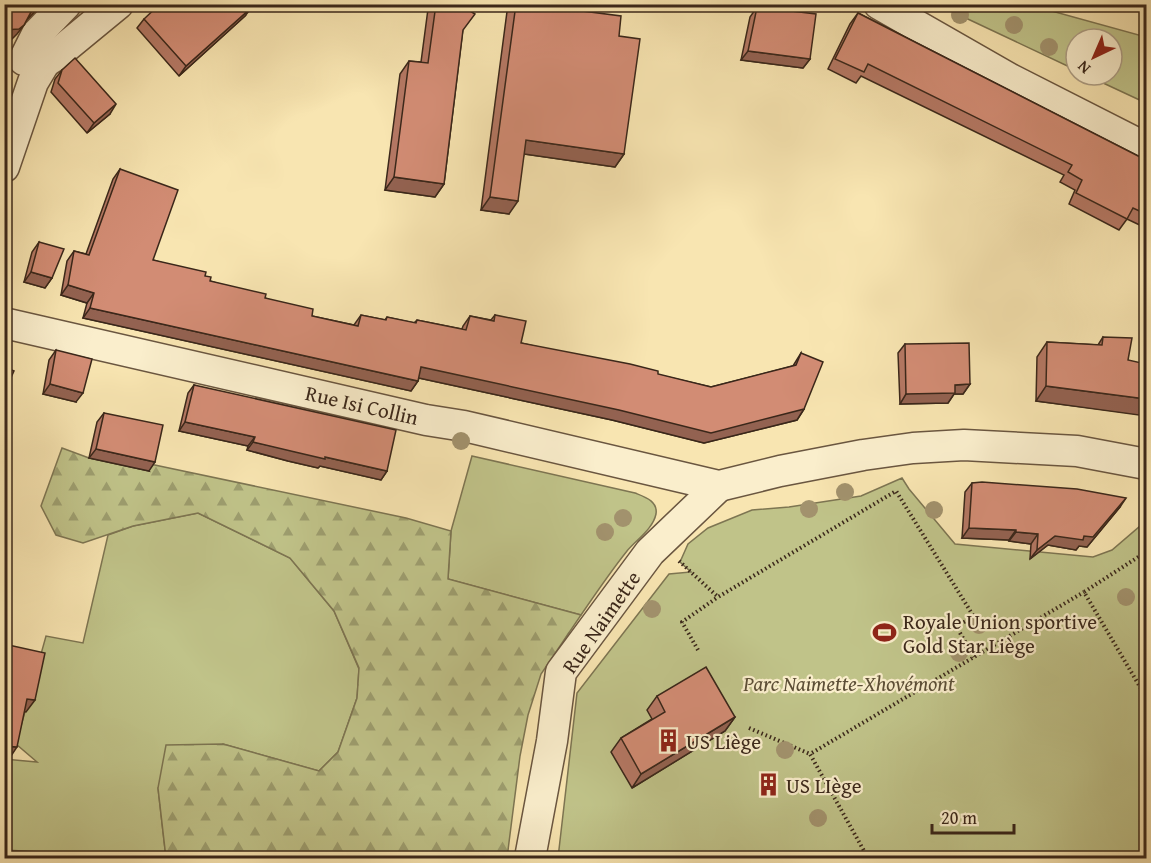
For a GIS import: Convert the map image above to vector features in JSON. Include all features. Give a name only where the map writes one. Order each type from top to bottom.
[{"type":"street","points":[[4,166],[33,82],[24,61],[37,34],[66,4]]},
{"type":"street","points":[[24,61],[56,55],[118,4]]},
{"type":"street","points":[[879,4],[1012,80],[1146,148]]},
{"type":"street","name":"Rue Isi Collin","points":[[4,323],[426,420],[464,426],[719,486]]},
{"type":"street","points":[[719,486],[780,471],[863,455],[913,448],[964,445],[1077,452],[1146,464]]},
{"type":"street","name":"Rue Naimette","points":[[530,858],[552,741],[561,672],[650,552],[719,486]]},
{"type":"path","points":[[698,650],[682,622],[718,597],[896,491],[974,617],[956,626],[974,657]]},
{"type":"path","points":[[662,541],[680,562],[718,597]]},
{"type":"path","points":[[810,754],[1084,592],[1146,552]]},
{"type":"path","points":[[1084,592],[1146,697]]},
{"type":"path","points":[[749,728],[810,754],[868,858]]},
{"type":"green space","points":[[956,4],[1030,5],[1110,27],[1064,27],[1064,64],[953,12]]},
{"type":"green space","points":[[1124,31],[1146,37],[1146,103],[1112,87],[1124,87]]},
{"type":"green space","points":[[62,448],[89,458],[150,464],[406,518],[451,531],[448,579],[581,615],[541,674],[528,715],[520,756],[507,858],[166,858],[158,788],[166,745],[223,744],[319,771],[338,752],[357,698],[359,668],[334,611],[290,558],[198,513],[133,526],[83,543],[56,535],[41,506]]},
{"type":"green space","points":[[472,456],[635,493],[653,503],[656,514],[648,529],[621,559],[581,615],[448,579],[451,531]]},
{"type":"green space","name":"Parc Naimette-Xhovémont","points":[[902,478],[955,544],[1093,557],[1112,550],[1146,521],[1146,858],[558,858],[577,693],[669,574],[691,572],[680,562],[688,544],[708,528],[752,510],[861,496]]},
{"type":"green space","points":[[198,513],[290,558],[334,611],[359,669],[357,698],[338,752],[319,771],[223,744],[158,788],[166,858],[71,858],[58,853],[5,850],[4,759],[37,762],[16,744],[46,636],[83,643],[108,535],[133,526]]},
{"type":"building","points":[[4,4],[39,4],[19,29],[4,30]]},
{"type":"building","points":[[160,4],[250,4],[252,7],[186,66],[144,19]]},
{"type":"building","points":[[436,4],[466,4],[465,8],[475,14],[463,30],[444,184],[394,177],[409,61],[428,63]]},
{"type":"building","points":[[516,4],[544,4],[544,6],[621,16],[619,36],[640,39],[624,154],[526,140],[518,201],[490,197]]},
{"type":"building","points":[[757,7],[816,14],[810,59],[748,51]]},
{"type":"building","points":[[858,13],[1146,160],[1146,214],[1133,208],[1127,219],[1076,193],[1082,180],[1068,172],[1072,165],[868,64],[864,72],[835,59]]},
{"type":"building","points":[[75,58],[116,104],[94,123],[58,83],[62,70]]},
{"type":"building","points":[[120,169],[178,190],[153,260],[206,272],[205,276],[211,277],[210,281],[266,294],[265,298],[313,309],[312,316],[358,326],[361,315],[386,320],[387,317],[416,323],[417,320],[466,330],[470,316],[494,321],[495,315],[526,321],[521,343],[630,364],[658,371],[658,374],[711,387],[796,365],[801,353],[823,362],[804,409],[711,433],[619,410],[421,367],[418,381],[90,308],[94,293],[68,285],[74,251],[89,255]]},
{"type":"building","points":[[39,242],[64,249],[52,278],[31,272]]},
{"type":"building","points":[[1103,337],[1132,338],[1128,360],[1146,364],[1146,399],[1046,386],[1047,342],[1102,345]]},
{"type":"building","points":[[969,343],[970,384],[955,385],[955,393],[906,394],[905,344]]},
{"type":"building","points":[[56,350],[92,359],[83,393],[50,384]]},
{"type":"building","points":[[4,367],[14,371],[4,393]]},
{"type":"building","points":[[194,385],[396,430],[387,471],[253,442],[255,437],[185,422]]},
{"type":"building","points":[[104,413],[163,425],[155,462],[96,449]]},
{"type":"building","points":[[972,483],[1077,489],[1126,498],[1093,537],[1084,536],[1083,540],[1055,536],[1037,550],[1038,534],[1016,532],[1016,530],[969,528]]},
{"type":"building","points":[[4,644],[45,653],[35,700],[27,699],[17,747],[4,746]]},
{"type":"building","name":"US Liège","points":[[706,667],[735,717],[641,774],[621,738],[665,712],[657,696]]},
{"type":"place","name":"Royale Union sportive Gold Star Liège","points":[[885,633]]},
{"type":"place","name":"US Liège","points":[[668,741]]},
{"type":"place","name":"US LIège","points":[[768,785]]}]
